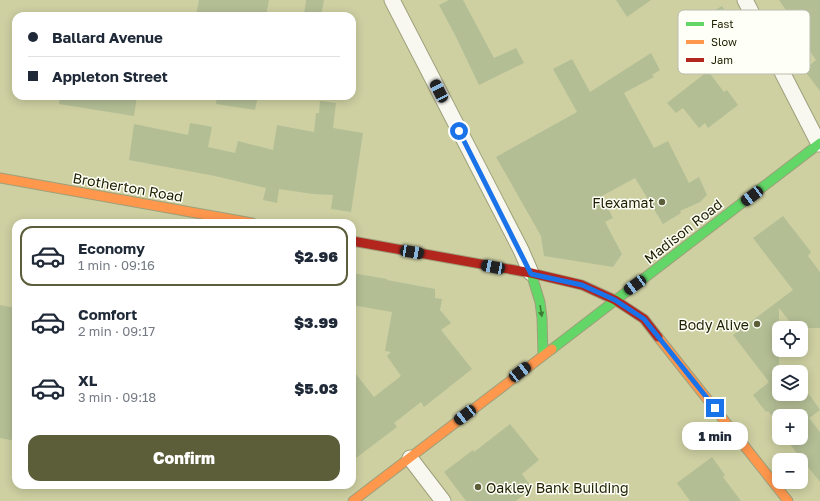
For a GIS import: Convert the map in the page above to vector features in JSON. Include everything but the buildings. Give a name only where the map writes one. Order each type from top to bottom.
[{"type":"street","points":[[392,0],[531,274],[540,302],[543,355]]},
{"type":"street","points":[[745,0],[750,10]]},
{"type":"street","points":[[784,74],[820,143]]},
{"type":"street","name":"Madison Road","points":[[353,501],[820,143]]},
{"type":"street","name":"Brotherton Road","points":[[0,178],[230,219]]},
{"type":"street","points":[[356,242],[531,274],[582,285],[615,300],[644,319],[788,501]]},
{"type":"street","points":[[410,458],[443,501]]},
{"type":"traffic: fast","points":[[552,349],[820,143]]},
{"type":"traffic: fast","points":[[531,273],[540,302],[543,355]]},
{"type":"traffic: slow","points":[[0,178],[230,219]]},
{"type":"traffic: slow","points":[[658,337],[788,501]]},
{"type":"traffic: slow","points":[[353,501],[552,349]]},
{"type":"traffic: jam","points":[[356,242],[531,273],[582,285],[615,300],[644,319],[658,337]]},
{"type":"place","name":"Flexamat","points":[[662,202]]},
{"type":"place","name":"Body Alive","points":[[757,324]]},
{"type":"place","name":"Oakley Bank Building","points":[[478,487]]},
{"type":"route","points":[[459,131],[521,250],[531,274],[582,285],[615,300],[644,319],[715,408]]}]
